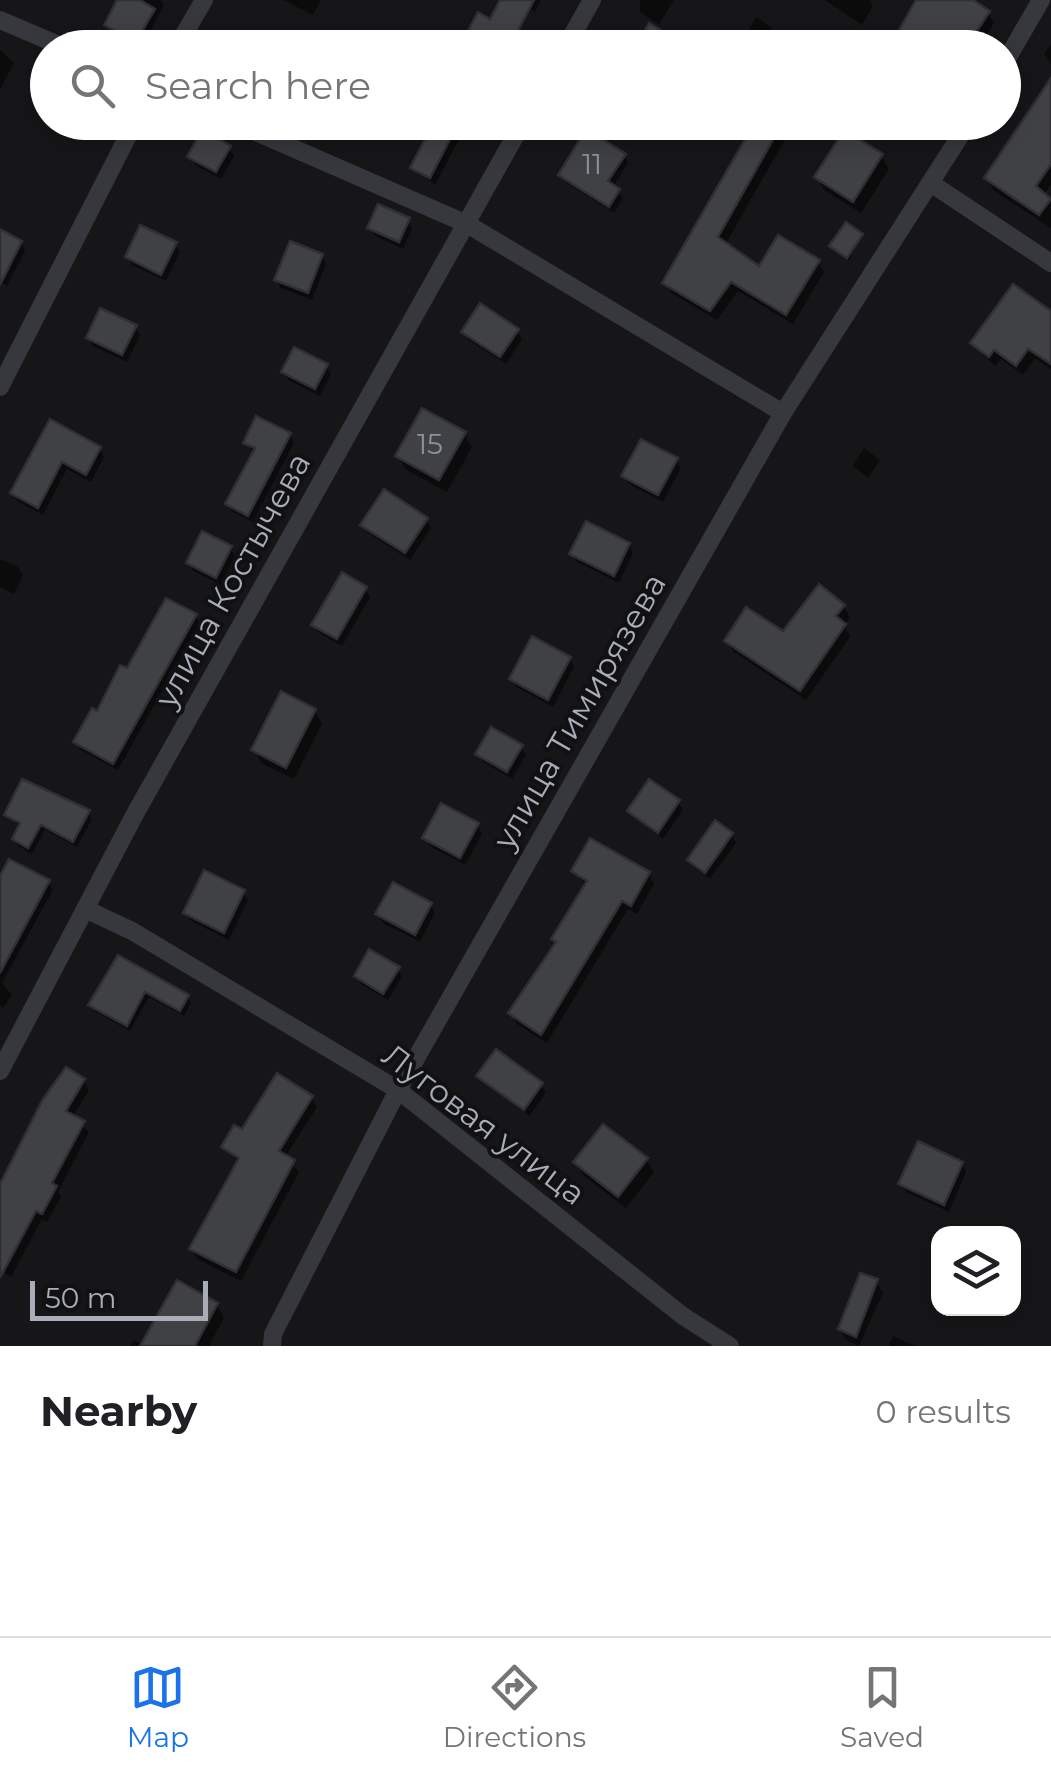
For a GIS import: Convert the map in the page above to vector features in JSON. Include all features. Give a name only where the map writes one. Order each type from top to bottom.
[{"type":"street","points":[[186,30],[204,0]]},
{"type":"street","points":[[576,30],[592,0]]},
{"type":"street","points":[[1021,35],[1041,0]]},
{"type":"street","points":[[0,20],[30,33]]},
{"type":"street","points":[[0,388],[126,140]]},
{"type":"street","points":[[274,140],[466,224],[783,413]]},
{"type":"street","name":"улица Костычева","points":[[0,1071],[85,909],[513,140]]},
{"type":"street","name":"улица Тимирязева","points":[[272,1346],[273,1334],[398,1090],[783,413],[958,140]]},
{"type":"street","points":[[932,184],[1051,263]]},
{"type":"street","name":"Луговая улица","points":[[85,909],[132,930],[398,1090],[684,1316],[730,1346]]},
{"type":"building","points":[[117,0],[140,0],[155,9],[143,30],[113,30],[104,25]]},
{"type":"building","points":[[500,0],[534,0],[518,30],[468,30],[478,12],[490,19]]},
{"type":"building","points":[[916,0],[973,0],[990,11],[978,30],[899,30]]},
{"type":"building","points":[[1051,78],[1051,164],[1036,186],[1051,199],[1039,215],[984,178],[1009,140],[1021,140],[1021,123]]},
{"type":"building","points":[[196,140],[220,140],[231,146],[216,172],[187,157]]},
{"type":"building","points":[[424,140],[450,140],[430,178],[410,168]]},
{"type":"building","points":[[579,140],[604,140],[626,154],[608,181],[620,189],[609,207],[558,175]]},
{"type":"building","points":[[745,140],[773,140],[718,237],[759,266],[778,235],[820,260],[786,315],[731,282],[710,311],[662,283]]},
{"type":"building","points":[[838,140],[860,140],[883,154],[853,202],[814,177]]},
{"type":"building","points":[[378,204],[410,218],[399,242],[367,228]]},
{"type":"building","points":[[846,222],[863,234],[847,258],[829,246]]},
{"type":"building","points":[[140,225],[177,242],[161,275],[125,257]]},
{"type":"building","points":[[0,229],[22,241],[0,285]]},
{"type":"building","points":[[290,241],[323,254],[308,293],[274,280]]},
{"type":"building","points":[[1013,284],[1051,311],[1051,364],[1028,349],[1016,366],[994,350],[989,357],[970,343]]},
{"type":"building","points":[[480,303],[519,329],[500,357],[461,332]]},
{"type":"building","points":[[100,308],[137,325],[122,355],[86,338]]},
{"type":"building","points":[[294,347],[328,364],[315,389],[281,372]]},
{"type":"building","points":[[422,408],[466,432],[439,480],[395,456]]},
{"type":"building","points":[[256,416],[291,433],[248,516],[225,504],[255,448],[243,443]]},
{"type":"building","points":[[50,419],[101,447],[86,475],[62,462],[38,508],[10,493]]},
{"type":"building","points":[[641,439],[678,458],[658,495],[621,476]]},
{"type":"building","points":[[384,489],[428,518],[405,553],[360,525]]},
{"type":"building","points":[[586,521],[630,543],[614,576],[569,554]]},
{"type":"building","points":[[202,531],[232,546],[216,578],[186,563]]},
{"type":"building","points":[[342,572],[367,587],[337,639],[311,625]]},
{"type":"building","points":[[819,584],[845,605],[836,616],[846,624],[800,691],[724,641],[746,607],[783,631]]},
{"type":"building","points":[[166,598],[197,614],[113,764],[73,742],[92,708],[97,711],[120,665],[127,668]]},
{"type":"building","points":[[532,636],[571,657],[548,700],[509,679]]},
{"type":"building","points":[[281,691],[316,709],[286,768],[251,750]]},
{"type":"building","points":[[491,727],[523,745],[507,772],[475,754]]},
{"type":"building","points":[[22,779],[90,810],[73,842],[41,825],[28,848],[12,839],[20,823],[4,815]]},
{"type":"building","points":[[649,779],[680,800],[658,833],[627,811]]},
{"type":"building","points":[[441,803],[479,823],[460,858],[422,838]]},
{"type":"building","points":[[715,820],[733,833],[705,873],[687,860]]},
{"type":"building","points":[[590,838],[650,872],[631,906],[622,901],[541,1035],[508,1013],[556,942],[551,939],[587,881],[571,871]]},
{"type":"building","points":[[9,859],[50,880],[0,973],[0,876]]},
{"type":"building","points":[[204,870],[245,890],[224,933],[183,913]]},
{"type":"building","points":[[393,882],[432,903],[415,935],[375,914]]},
{"type":"building","points":[[369,949],[400,967],[383,994],[354,976]]},
{"type":"building","points":[[118,955],[189,995],[180,1011],[145,992],[127,1026],[88,1005]]},
{"type":"building","points":[[496,1049],[543,1083],[524,1110],[476,1076]]},
{"type":"building","points":[[66,1067],[85,1079],[66,1111],[85,1121],[52,1183],[57,1186],[42,1214],[36,1211],[0,1278],[0,1184],[43,1099]]},
{"type":"building","points":[[277,1073],[313,1096],[279,1151],[295,1160],[236,1272],[189,1249],[239,1158],[221,1147],[234,1125],[242,1129]]},
{"type":"building","points":[[603,1124],[648,1158],[618,1197],[573,1162]]},
{"type":"building","points":[[918,1141],[963,1162],[944,1205],[898,1184]]},
{"type":"building","points":[[860,1273],[878,1279],[856,1337],[838,1329]]},
{"type":"building","points":[[177,1280],[218,1303],[195,1346],[140,1346]]}]
